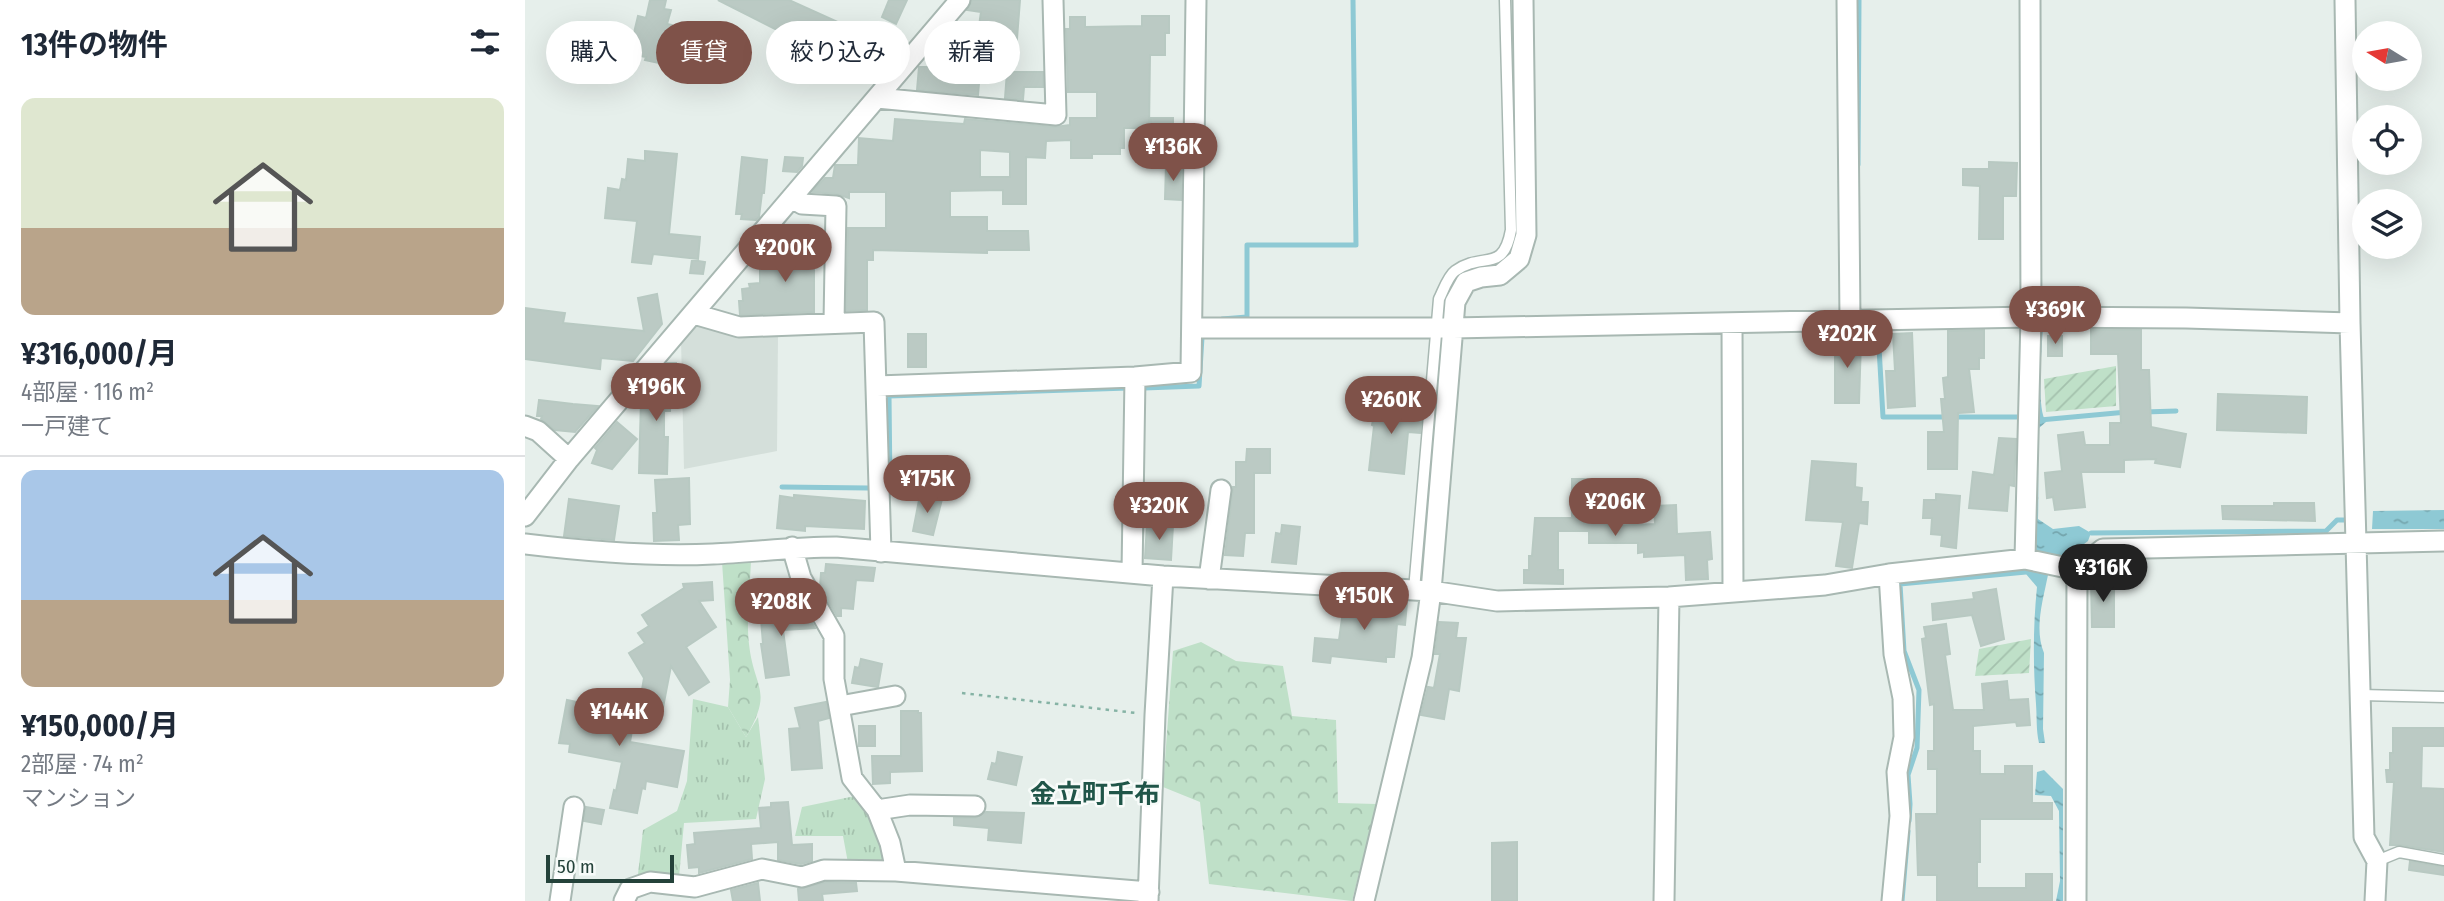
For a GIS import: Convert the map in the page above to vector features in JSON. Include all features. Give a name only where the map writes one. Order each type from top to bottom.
[{"type":"street","points":[[525,516],[569,459],[960,0]]},
{"type":"street","points":[[877,99],[1056,115],[1053,0]]},
{"type":"street","points":[[877,386],[1135,377],[1191,372],[1196,0]]},
{"type":"street","points":[[1364,901],[1422,658],[1422,591],[1445,328],[1466,282],[1500,275],[1520,259],[1527,235],[1523,0]]},
{"type":"street","points":[[1847,0],[1850,320]]},
{"type":"street","points":[[2025,559],[2031,317],[2030,0]]},
{"type":"street","points":[[2345,0],[2350,323],[2364,837],[2377,861],[2375,901]]},
{"type":"street","points":[[792,198],[802,204],[836,206],[834,323]]},
{"type":"street","points":[[694,314],[740,327],[874,322],[881,552]]},
{"type":"street","points":[[1193,328],[1445,328],[2031,317],[2350,323]]},
{"type":"street","points":[[1733,324],[1733,591]]},
{"type":"street","points":[[1132,573],[1135,377]]},
{"type":"street","points":[[525,426],[538,431],[569,459]]},
{"type":"street","points":[[1209,579],[1221,490]]},
{"type":"street","points":[[2077,570],[2103,549],[2356,528],[2444,541]]},
{"type":"street","points":[[525,544],[675,555],[792,547],[836,547],[1163,576],[1422,591],[1497,601],[1668,597],[1825,585],[1889,574],[2025,559],[2077,570]]},
{"type":"street","points":[[792,547],[801,578],[834,636],[834,679],[852,778],[877,810],[890,843],[896,871]]},
{"type":"street","points":[[2076,901],[2077,570]]},
{"type":"street","points":[[1889,574],[1894,654],[1903,698],[1904,737],[1897,772],[1900,816],[1892,901]]},
{"type":"street","points":[[624,901],[630,889],[650,882],[695,887],[762,869],[802,877],[824,870],[896,871],[1148,896],[1163,576]]},
{"type":"street","points":[[1664,901],[1668,597]]},
{"type":"street","points":[[839,706],[895,696]]},
{"type":"street","points":[[877,810],[910,805],[975,806]]},
{"type":"street","points":[[560,901],[574,807]]},
{"type":"lane","points":[[1445,328],[1439,299],[1453,272],[1474,261],[1496,259],[1507,248],[1511,230],[1505,0]]},
{"type":"lane","points":[[2361,695],[2444,697]]},
{"type":"lane","points":[[2377,861],[2399,852],[2444,860]]},
{"type":"path","points":[[962,693],[1155,715]]},
{"type":"shaded area","points":[[696,324],[778,335],[777,451],[684,469],[681,340]]},
{"type":"green space","points":[[2116,366],[2116,406],[2046,412],[2044,379]]},
{"type":"green space","points":[[751,561],[748,634],[761,699],[746,737],[728,707],[730,680],[722,562]]},
{"type":"green space","points":[[2031,639],[2029,673],[1975,676],[1979,649]]},
{"type":"green space","points":[[1201,642],[1236,661],[1283,666],[1292,716],[1336,720],[1338,803],[1377,804],[1352,901],[1209,884],[1200,802],[1163,787],[1173,651]]},
{"type":"green space","points":[[693,699],[728,707],[746,737],[758,717],[765,779],[756,819],[684,823],[679,877],[638,874],[643,830],[677,811],[687,781]]},
{"type":"green space","points":[[855,796],[881,838],[883,863],[848,863],[843,836],[795,836],[802,807]]},
{"type":"water","points":[[2038,325],[2043,326],[2040,391],[2046,422],[2039,428],[2038,519],[2053,529],[2079,526],[2091,533],[2088,541],[2067,557],[2044,554],[2041,572],[2048,575],[2040,634],[2044,653],[2045,743],[2039,743],[2034,675],[2037,587],[2026,574],[2026,570],[2033,570],[2036,552],[2030,541]]},
{"type":"water","points":[[2444,510],[2444,529],[2372,529],[2373,511]]},
{"type":"water","points":[[2044,770],[2063,789],[2063,901],[2056,901],[2060,881],[2059,811],[2051,796],[2035,795],[2037,772]]},
{"type":"building","points":[[650,0],[666,0],[664,9],[671,10],[668,21],[656,21],[656,62],[645,60],[646,57],[642,56],[642,21],[637,21],[638,16],[646,18]]},
{"type":"building","points":[[718,0],[789,0],[836,21],[766,21],[766,24]]},
{"type":"building","points":[[889,0],[907,0],[897,21],[882,17]]},
{"type":"building","points":[[972,0],[1020,0],[1018,21],[980,21],[981,12],[967,10]]},
{"type":"building","points":[[1142,16],[1169,16],[1169,33],[1165,33],[1165,55],[1150,55],[1149,128],[1124,128],[1124,148],[1120,148],[1120,154],[1092,154],[1092,158],[1071,158],[1071,140],[1046,141],[1045,158],[1026,157],[1026,204],[1003,204],[1003,190],[950,191],[950,217],[987,217],[987,231],[1028,231],[1029,250],[987,250],[987,253],[873,250],[873,260],[867,260],[867,310],[846,311],[848,228],[886,228],[886,192],[849,192],[849,198],[812,192],[825,178],[833,178],[835,165],[858,165],[859,138],[893,141],[895,119],[964,124],[965,119],[1055,127],[1070,125],[1070,118],[1097,118],[1097,92],[1068,92],[1066,29],[1070,29],[1070,17],[1085,17],[1085,27],[1142,26]],"holes":[[[980,150],[1010,152],[1010,177],[980,177]]]},
{"type":"building","points":[[919,67],[924,67],[924,84],[979,84],[978,95],[917,90]]},
{"type":"building","points":[[1020,72],[1043,72],[1043,87],[1024,87],[1023,100],[1005,98],[1006,84],[1020,84]]},
{"type":"building","points":[[1151,118],[1173,118],[1173,124],[1178,124],[1178,154],[1151,155]]},
{"type":"building","points":[[645,151],[677,154],[669,234],[700,237],[698,259],[653,254],[651,264],[632,262],[637,221],[605,218],[608,188],[620,190],[622,179],[626,180],[628,159],[645,161]]},
{"type":"building","points":[[742,157],[767,160],[764,193],[756,220],[741,219],[742,214],[736,214]]},
{"type":"building","points":[[785,157],[803,158],[802,166],[797,172],[783,171]]},
{"type":"building","points":[[1989,162],[2017,163],[2016,196],[2003,196],[2003,239],[1979,239],[1980,186],[1963,185],[1963,169],[1989,169]]},
{"type":"building","points":[[1178,164],[1178,170],[1181,170],[1181,200],[1165,199],[1166,165]]},
{"type":"building","points":[[798,232],[819,232],[819,257],[814,257],[814,312],[740,315],[742,289],[750,288],[749,284],[760,283],[760,267],[798,267]]},
{"type":"building","points":[[692,260],[705,262],[703,274],[690,273]]},
{"type":"building","points":[[657,294],[662,324],[633,361],[601,358],[600,369],[525,359],[525,308],[565,313],[563,323],[644,331],[638,298]]},
{"type":"building","points":[[1984,330],[1984,358],[1979,358],[1979,369],[1969,369],[1974,412],[1958,413],[1957,469],[1928,469],[1928,432],[1944,432],[1941,399],[1945,399],[1943,378],[1948,377],[1948,331]]},
{"type":"building","points":[[2091,330],[2141,330],[2141,370],[2149,370],[2151,427],[2186,434],[2180,467],[2155,463],[2156,459],[2124,460],[2124,472],[2081,472],[2085,507],[2055,510],[2053,497],[2047,498],[2045,473],[2062,471],[2058,435],[2083,432],[2085,445],[2110,445],[2110,423],[2121,423],[2118,354],[2091,354]]},
{"type":"building","points":[[1912,333],[1915,406],[1888,408],[1886,371],[1895,371],[1893,334]]},
{"type":"building","points":[[908,334],[926,334],[926,367],[908,367]]},
{"type":"building","points":[[1835,336],[1855,336],[1854,340],[1861,340],[1859,403],[1835,403]]},
{"type":"building","points":[[2048,336],[2062,336],[2062,356],[2048,356]]},
{"type":"building","points":[[667,363],[676,363],[675,390],[671,390],[670,411],[664,411],[664,437],[668,437],[667,474],[639,473],[641,400],[645,400],[645,394],[653,394],[653,379]]},
{"type":"building","points":[[1379,392],[1393,394],[1391,407],[1422,415],[1420,433],[1408,432],[1404,474],[1369,470],[1372,425]]},
{"type":"building","points":[[2218,394],[2307,397],[2306,433],[2217,430]]},
{"type":"building","points":[[539,400],[598,406],[575,432],[555,430],[541,419],[542,416],[537,416]]},
{"type":"building","points":[[617,422],[637,439],[612,469],[592,463],[597,450],[595,448]]},
{"type":"building","points":[[1999,438],[2016,439],[2014,486],[2009,485],[2007,511],[1969,508],[1973,472],[1994,475]]},
{"type":"building","points":[[1247,449],[1270,449],[1270,473],[1254,473],[1254,533],[1245,533],[1243,556],[1225,555],[1233,487],[1236,487],[1236,462],[1246,462]]},
{"type":"building","points":[[1812,461],[1856,464],[1855,487],[1862,488],[1861,502],[1868,502],[1867,524],[1859,523],[1852,568],[1836,566],[1843,522],[1806,520]]},
{"type":"building","points":[[689,478],[690,524],[678,525],[679,540],[654,541],[653,513],[657,513],[655,480]]},
{"type":"building","points":[[1572,479],[1595,479],[1595,518],[1608,518],[1608,526],[1655,524],[1654,506],[1676,505],[1677,534],[1710,532],[1712,559],[1707,560],[1708,579],[1686,580],[1685,555],[1644,557],[1644,552],[1638,553],[1638,543],[1589,543],[1589,531],[1558,531],[1558,570],[1563,570],[1563,584],[1524,583],[1524,570],[1529,570],[1529,556],[1532,556],[1535,518],[1572,518]]},
{"type":"building","points":[[1936,494],[1960,496],[1956,548],[1941,546],[1942,535],[1931,534],[1932,518],[1923,518],[1924,500],[1936,500]]},
{"type":"building","points":[[794,495],[865,501],[864,529],[805,526],[805,531],[777,528],[780,496],[794,498]]},
{"type":"building","points":[[920,495],[942,499],[933,535],[913,531]]},
{"type":"building","points":[[569,499],[619,506],[614,540],[564,536]]},
{"type":"building","points":[[2274,503],[2314,503],[2315,521],[2223,519],[2222,506],[2274,506]]},
{"type":"building","points":[[1147,524],[1173,525],[1171,560],[1145,558]]},
{"type":"building","points":[[1282,525],[1300,527],[1296,564],[1272,562],[1276,533],[1281,534]]},
{"type":"building","points":[[826,564],[875,568],[873,581],[856,580],[853,609],[841,608],[841,616],[837,616],[820,587],[821,573],[825,573]]},
{"type":"building","points":[[712,582],[713,600],[699,601],[716,627],[686,647],[709,682],[689,695],[671,666],[661,718],[638,713],[644,678],[629,653],[645,643],[638,633],[649,626],[642,615],[684,588],[683,584]]},
{"type":"building","points":[[2091,582],[2114,582],[2114,627],[2092,627]]},
{"type":"building","points":[[1996,589],[2004,639],[1981,646],[1972,615],[1933,620],[1932,604],[1974,599],[1973,593]]},
{"type":"building","points":[[1348,599],[1407,603],[1405,625],[1397,624],[1394,657],[1386,657],[1386,662],[1331,656],[1330,663],[1313,661],[1315,638],[1339,640],[1343,611],[1347,611]]},
{"type":"building","points":[[802,605],[815,628],[783,630],[789,675],[766,678],[761,644],[761,619],[780,617],[779,607]]},
{"type":"building","points":[[1439,622],[1458,623],[1456,638],[1466,638],[1459,691],[1449,689],[1444,719],[1421,715],[1428,687],[1434,688],[1440,654],[1435,654]]},
{"type":"building","points":[[1946,624],[1950,654],[1945,655],[1953,710],[1984,710],[1982,684],[2007,681],[2009,700],[2028,699],[2030,725],[2017,726],[2016,722],[1973,726],[1973,751],[1980,751],[1980,774],[2005,774],[2005,766],[2032,766],[2032,803],[2052,803],[2052,819],[1980,819],[1977,888],[2026,888],[2026,874],[2052,874],[2052,901],[1937,901],[1937,875],[1918,875],[1916,814],[1937,814],[1937,769],[1928,769],[1928,751],[1934,751],[1934,704],[1930,705],[1922,639],[1926,638],[1924,627]]},
{"type":"building","points":[[861,659],[882,664],[878,687],[852,683],[855,667],[859,668]]},
{"type":"building","points":[[594,691],[611,694],[609,702],[636,707],[630,742],[684,751],[677,787],[646,781],[637,813],[610,808],[622,762],[569,752],[570,744],[559,743],[567,700],[591,705]]},
{"type":"building","points":[[826,702],[829,718],[818,721],[822,768],[792,770],[789,729],[800,728],[795,708]]},
{"type":"building","points":[[901,711],[921,713],[922,771],[890,772],[890,783],[873,784],[872,756],[901,756]]},
{"type":"building","points":[[859,726],[875,726],[875,746],[859,746]]},
{"type":"building","points":[[2393,728],[2444,728],[2444,746],[2422,746],[2421,788],[2444,789],[2444,852],[2390,845],[2394,782],[2387,782],[2386,770],[2390,770],[2390,753],[2393,753]]},
{"type":"building","points":[[998,752],[1022,757],[1016,785],[988,779],[992,763],[996,764]]},
{"type":"building","points":[[788,802],[792,845],[812,844],[812,861],[801,864],[778,860],[778,842],[751,844],[752,859],[699,873],[699,867],[689,868],[687,845],[695,844],[694,833],[761,828],[759,808],[771,807],[771,803]]},
{"type":"building","points":[[586,807],[604,810],[601,824],[584,821]]},
{"type":"building","points":[[986,812],[1024,813],[1021,843],[988,840],[989,828],[954,825],[954,818],[975,818]]},
{"type":"building","points":[[1517,842],[1517,901],[1492,901],[1492,843]]},
{"type":"building","points":[[2410,861],[2444,867],[2444,875],[2409,870]]},
{"type":"building","points":[[826,882],[856,883],[857,891],[822,894],[823,901],[799,901],[798,889]]},
{"type":"building","points":[[758,883],[760,901],[733,901],[731,890]]},
{"type":"waterway","points":[[1222,319],[1247,317],[1247,245],[1356,245],[1353,0]]},
{"type":"waterway","points":[[1858,165],[1859,0]]},
{"type":"waterway","points":[[1878,330],[1883,417],[2020,417]]},
{"type":"waterway","points":[[1144,388],[1199,386],[1202,337]]},
{"type":"waterway","points":[[890,488],[889,396],[1128,388]]},
{"type":"waterway","points":[[2144,412],[2176,411]]},
{"type":"waterway","points":[[2040,420],[2127,412]]},
{"type":"waterway","points":[[782,487],[868,488]]},
{"type":"waterway","points":[[2091,533],[2326,531],[2337,520],[2350,520]]},
{"type":"waterway","points":[[1909,821],[1908,775],[1917,748],[1919,690],[1904,651],[1900,584],[2026,572]]},
{"type":"waterway","points":[[1902,901],[1908,831]]},
{"type":"district","name":"金立町千布","points":[[1095,794]]}]
